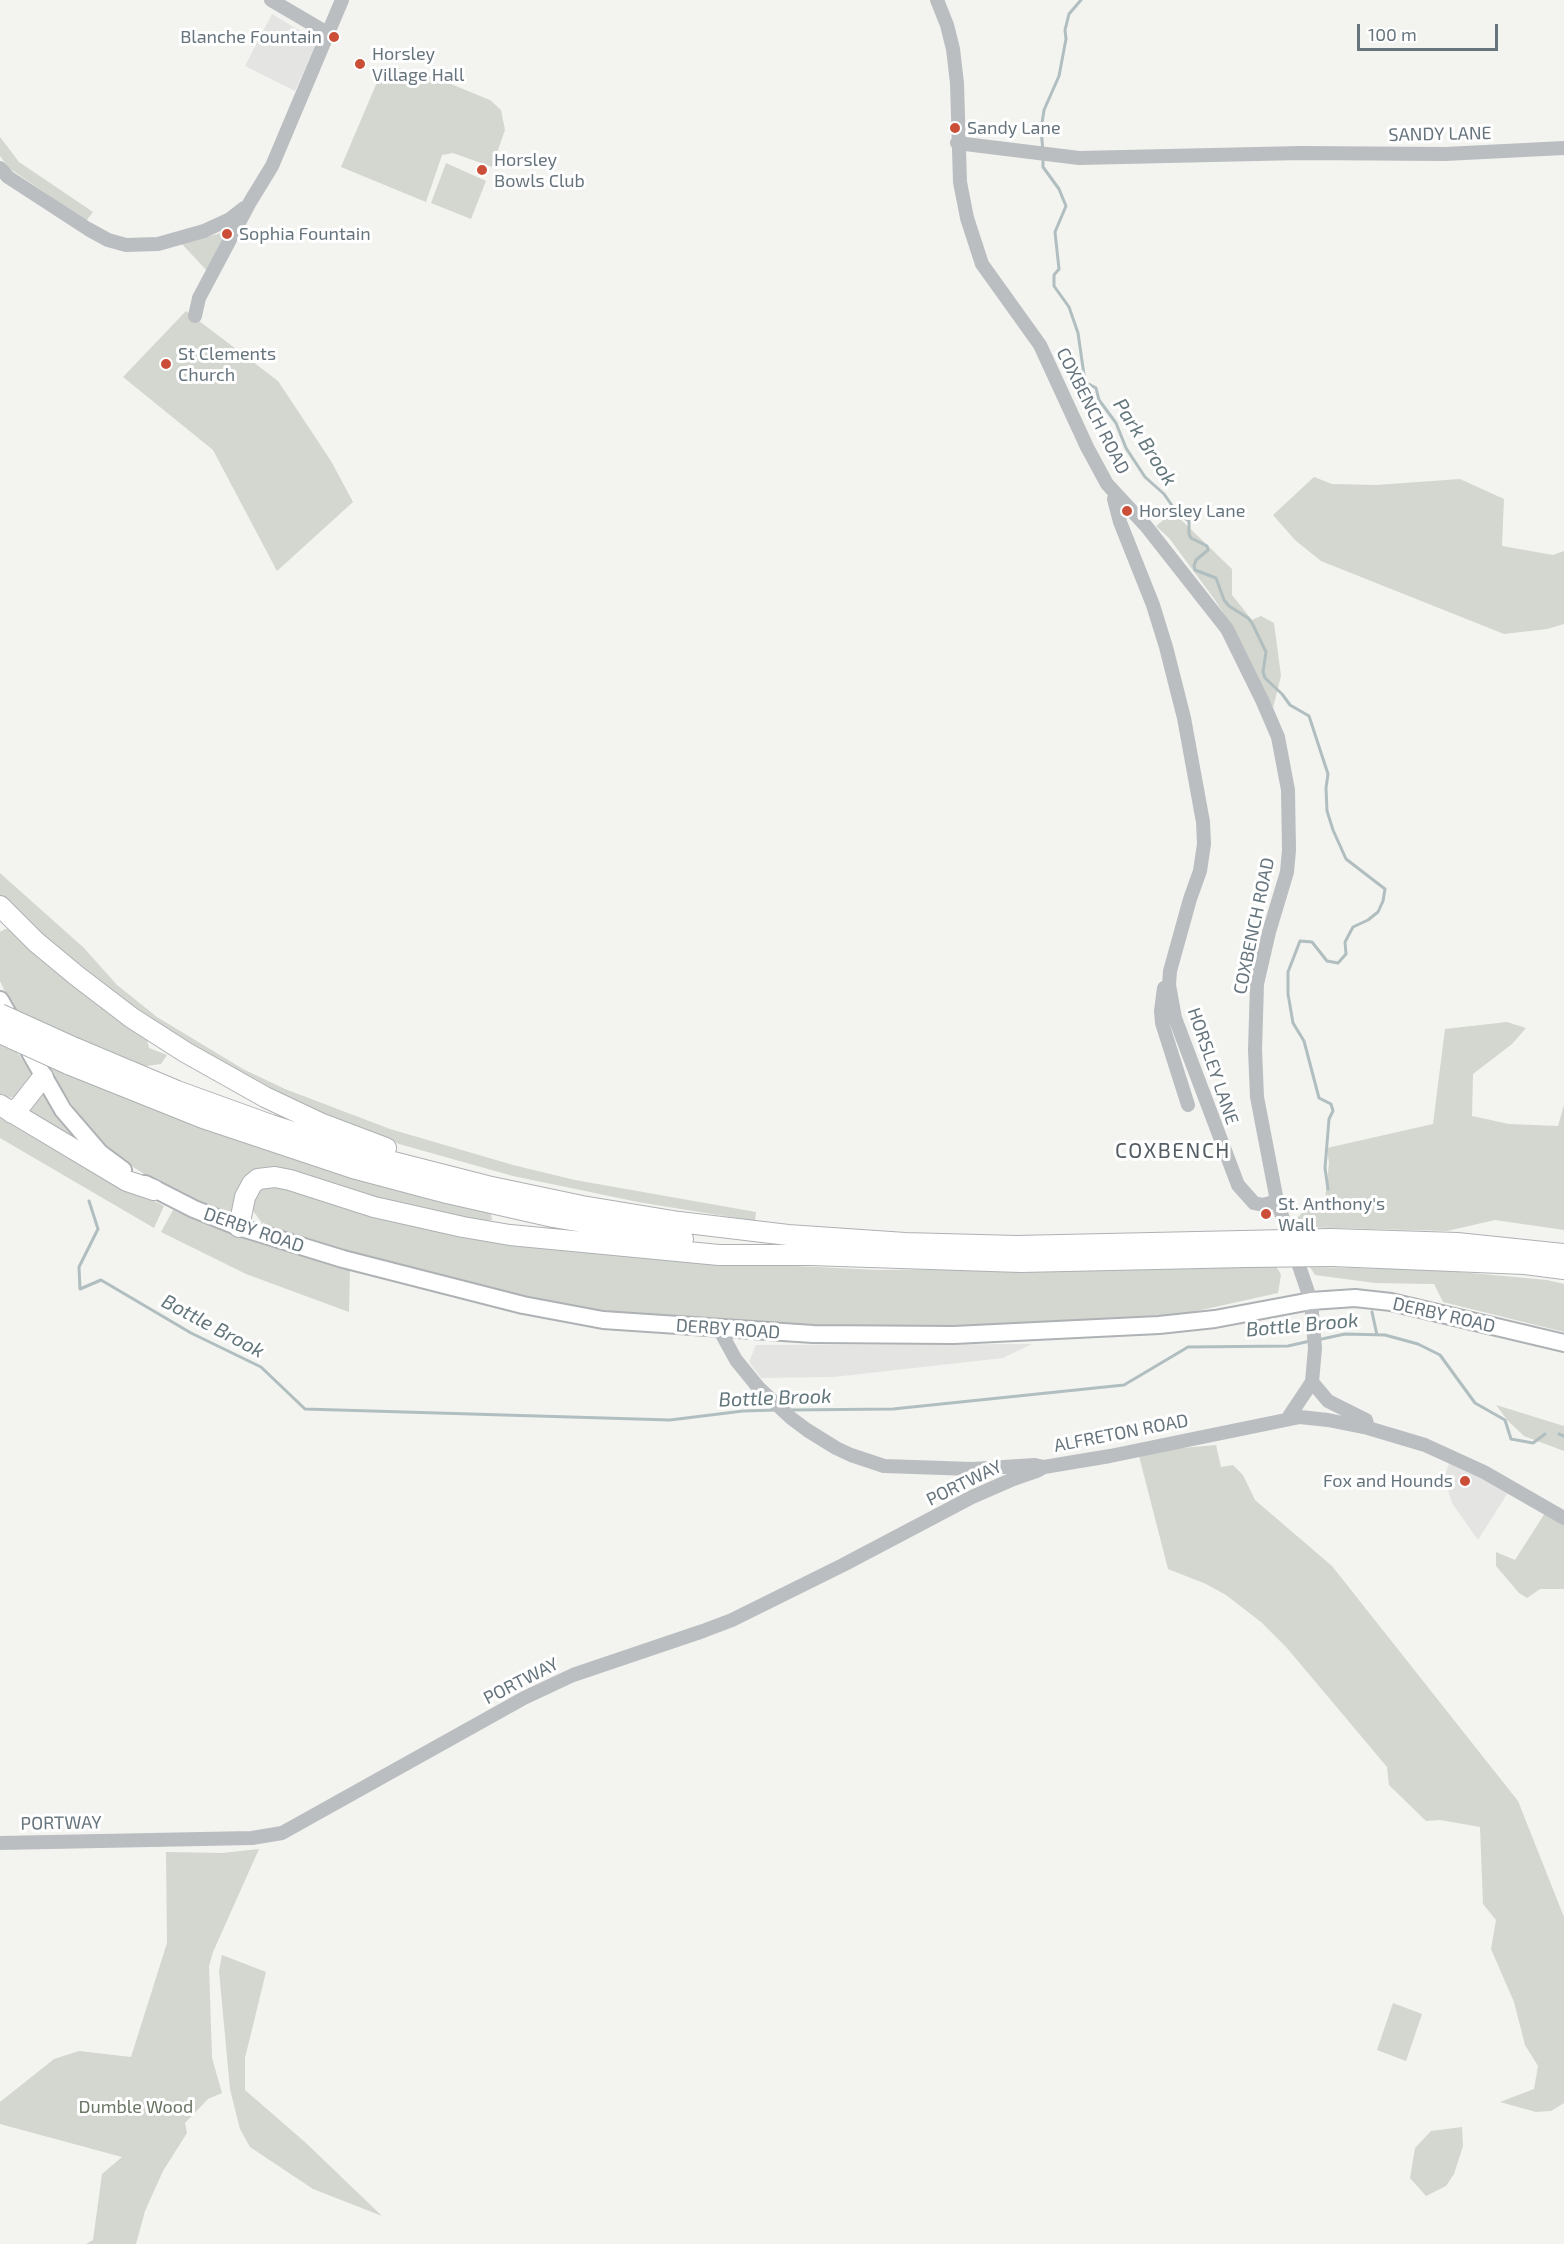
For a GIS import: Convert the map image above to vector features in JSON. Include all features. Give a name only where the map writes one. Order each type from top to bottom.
[{"type":"highway","points":[[0,906],[8,924],[149,1029],[239,1084],[321,1123],[392,1150],[452,1168],[679,1222]]},
{"type":"highway","points":[[0,1014],[71,1056],[251,1135],[353,1168],[447,1194],[553,1217],[796,1255]]},
{"type":"highway","points":[[0,1032],[71,1056],[135,1074],[270,1125],[358,1153],[487,1186],[582,1206],[679,1222],[788,1235],[916,1244],[1244,1249],[1457,1244],[1564,1254]]},
{"type":"highway","points":[[6,1109],[21,1105],[43,1077]]},
{"type":"highway","points":[[6,1109],[127,1181],[154,1190]]},
{"type":"highway","points":[[239,1227],[245,1197],[252,1184],[258,1179],[274,1177],[413,1217],[510,1235],[719,1255],[1021,1262],[1244,1249]]},
{"type":"highway","points":[[1331,1248],[1564,1269]]},
{"type":"main road","name":"DERBY ROAD","points":[[0,1000],[63,1110],[100,1153],[154,1190],[239,1227],[343,1259],[557,1313],[603,1320],[719,1329],[813,1334],[905,1335],[1068,1331],[1187,1323],[1311,1301],[1355,1298],[1391,1302],[1564,1343]]},
{"type":"street","points":[[271,0],[329,34]]},
{"type":"street","points":[[195,316],[199,298],[250,202],[272,166],[342,0]]},
{"type":"street","name":"COXBENCH ROAD","points":[[937,0],[953,49],[957,83],[957,143],[960,182],[967,218],[982,264],[1040,345],[1098,470],[1116,494],[1146,526],[1227,629],[1274,726],[1285,769],[1289,816],[1287,872],[1260,963],[1255,1006],[1257,1097],[1277,1201],[1311,1301],[1315,1348],[1312,1382]]},
{"type":"street","name":"SANDY LANE","points":[[957,143],[1079,158],[1302,153],[1445,154],[1564,148]]},
{"type":"street","points":[[0,168],[8,177],[88,229],[108,240],[126,245],[158,244],[204,231],[230,219],[250,202]]},
{"type":"street","name":"HORSLEY LANE","points":[[1116,494],[1114,500],[1120,522],[1135,556],[1166,647],[1184,718],[1203,822],[1203,856],[1176,946],[1169,985],[1175,1018],[1238,1185],[1254,1203],[1277,1201]]},
{"type":"street","points":[[1169,985],[1164,988],[1162,1023],[1188,1105]]},
{"type":"street","name":"ALFRETON ROAD","points":[[719,1329],[736,1360],[770,1399],[807,1430],[851,1455],[884,1466],[924,1469],[982,1469],[1035,1465],[1044,1467],[1110,1456],[1300,1417],[1368,1428],[1435,1449],[1484,1472],[1564,1518]]},
{"type":"street","points":[[1288,1419],[1312,1382],[1328,1401],[1366,1420],[1368,1428]]},
{"type":"street","name":"PORTWAY","points":[[0,1843],[241,1839],[282,1833],[524,1698],[580,1672],[732,1620],[972,1497],[1044,1467]]},
{"type":"shaded area","points":[[272,14],[317,41],[295,91],[245,66]]},
{"type":"shaded area","points":[[1032,1344],[1003,1358],[834,1377],[761,1378],[749,1362],[756,1345]]},
{"type":"shaded area","points":[[1450,1461],[1509,1491],[1478,1540],[1452,1503],[1444,1477]]},
{"type":"green space","points":[[383,68],[398,68],[436,78],[490,100],[501,110],[505,130],[492,167],[453,153],[442,155],[426,202],[341,167]]},
{"type":"green space","points":[[0,137],[19,162],[93,212],[86,221],[9,168],[0,156]]},
{"type":"green space","points":[[446,163],[486,181],[471,219],[431,203]]},
{"type":"green space","points":[[226,228],[231,231],[208,272],[181,243],[218,234]]},
{"type":"green space","points":[[186,311],[278,381],[331,461],[353,502],[277,571],[213,450],[123,377]]},
{"type":"green space","points":[[1314,477],[1332,484],[1376,485],[1460,479],[1504,499],[1502,546],[1553,555],[1564,551],[1564,624],[1547,629],[1504,634],[1321,561],[1295,540],[1273,515]]},
{"type":"green space","points":[[1173,512],[1232,569],[1232,595],[1252,620],[1261,616],[1274,623],[1281,676],[1273,708],[1234,630],[1215,600],[1169,538],[1156,526]]},
{"type":"green space","points":[[0,873],[84,948],[117,985],[157,1017],[243,1069],[285,1089],[390,1129],[513,1165],[575,1180],[756,1212],[755,1221],[638,1202],[513,1176],[399,1144],[308,1108],[236,1074],[135,1013],[57,952],[0,899]]},
{"type":"green space","points":[[11,929],[146,1035],[149,1048],[167,1055],[161,1064],[139,1067],[13,1009],[0,981],[0,932]]},
{"type":"green space","points":[[1507,1022],[1526,1028],[1512,1044],[1473,1074],[1472,1116],[1509,1124],[1558,1126],[1564,1105],[1564,1230],[1495,1220],[1447,1231],[1297,1227],[1298,1217],[1308,1207],[1324,1208],[1329,1163],[1327,1148],[1433,1124],[1445,1029]]},
{"type":"green space","points":[[0,1044],[16,1051],[31,1071],[33,1078],[16,1097],[0,1098]]},
{"type":"green space","points":[[46,1066],[491,1214],[492,1220],[481,1222],[399,1205],[286,1171],[231,1211],[224,1213],[147,1176],[110,1152],[83,1121]]},
{"type":"green space","points":[[42,1091],[78,1140],[78,1143],[23,1114]]},
{"type":"green space","points":[[0,1114],[75,1161],[164,1206],[154,1228],[0,1138]]},
{"type":"green space","points":[[275,1182],[655,1255],[775,1265],[879,1270],[1276,1266],[1281,1275],[1278,1293],[1183,1314],[989,1327],[826,1327],[590,1310],[546,1303],[276,1231],[262,1223],[251,1208],[252,1200],[260,1189]]},
{"type":"green space","points":[[173,1210],[239,1237],[297,1255],[350,1266],[349,1312],[246,1274],[161,1232]]},
{"type":"green space","points":[[1310,1267],[1439,1270],[1547,1280],[1564,1284],[1564,1332],[1443,1302],[1434,1284],[1375,1283],[1315,1275]]},
{"type":"green space","points":[[1496,1405],[1564,1426],[1564,1451],[1524,1436],[1508,1421]]},
{"type":"green space","points":[[1216,1445],[1221,1467],[1233,1465],[1243,1475],[1255,1500],[1332,1566],[1518,1801],[1564,1917],[1564,2103],[1551,2111],[1536,2112],[1500,2102],[1534,2089],[1538,2066],[1525,2045],[1514,2002],[1491,1949],[1496,1920],[1483,1904],[1480,1827],[1440,1820],[1426,1821],[1389,1785],[1387,1767],[1287,1648],[1261,1622],[1226,1595],[1206,1584],[1168,1569],[1138,1452]]},
{"type":"green space","points":[[1545,1513],[1564,1524],[1564,1589],[1540,1589],[1527,1598],[1519,1593],[1496,1566],[1496,1552],[1515,1560]]},
{"type":"green space","name":"Dumble Wood","points":[[259,1849],[213,1952],[209,1966],[212,2058],[222,2093],[208,2099],[185,2123],[187,2133],[163,2171],[145,2211],[136,2244],[86,2244],[93,2240],[102,2174],[122,2157],[0,2124],[0,2102],[54,2059],[79,2051],[131,2057],[167,1943],[166,1852],[222,1853]]},
{"type":"green space","points":[[222,1955],[266,1972],[245,2058],[245,2090],[306,2143],[382,2216],[313,2189],[250,2147],[240,2129],[230,2089],[219,1971]]},
{"type":"green space","points":[[1393,2003],[1422,2014],[1406,2061],[1377,2050]]},
{"type":"green space","points":[[1462,2127],[1463,2146],[1454,2174],[1446,2186],[1426,2196],[1410,2178],[1415,2148],[1431,2131]]},
{"type":"waterway","name":"Park Brook","points":[[1043,151],[1041,130],[1044,110],[1059,76],[1069,14],[1081,0]]},
{"type":"waterway","name":"Park Brook","points":[[1043,157],[1043,167],[1059,189],[1066,206],[1055,232],[1059,269],[1054,275],[1054,286],[1069,307],[1078,333],[1085,382],[1096,388],[1099,400],[1116,423],[1126,448],[1145,477],[1164,494],[1178,514],[1189,521],[1191,538],[1207,546],[1208,550],[1196,560],[1195,570],[1216,578],[1224,600],[1252,623],[1266,652],[1263,672],[1265,678],[1290,705],[1309,716],[1328,774],[1327,811],[1333,830],[1346,859],[1385,889],[1378,912],[1353,927],[1345,942],[1346,954],[1338,963],[1327,961],[1312,942],[1300,941],[1288,972],[1288,994],[1293,1023],[1304,1041],[1319,1098],[1331,1104],[1333,1111],[1329,1119],[1325,1168],[1328,1189]]},
{"type":"waterway","name":"Bottle Brook","points":[[89,1201],[98,1229],[79,1267],[80,1289],[101,1280],[191,1333],[261,1367],[305,1409],[670,1420],[743,1411],[777,1410]]},
{"type":"waterway","name":"Park Brook","points":[[1372,1312],[1377,1335]]},
{"type":"waterway","name":"Bottle Brook","points":[[1317,1340],[1345,1334],[1385,1335],[1418,1344],[1440,1355],[1475,1403],[1505,1420],[1511,1439],[1533,1443],[1545,1434]]},
{"type":"waterway","name":"Bottle Brook","points":[[789,1410],[893,1409],[1124,1385],[1188,1347],[1288,1346],[1310,1341]]},
{"type":"waterway","name":"Bottle Brook","points":[[1559,1434],[1564,1436]]},
{"type":"place","name":"Blanche Fountain","points":[[334,37]]},
{"type":"place","name":"Horsley Village Hall","points":[[360,64]]},
{"type":"place","name":"Sandy Lane","points":[[955,128]]},
{"type":"place","name":"Horsley Bowls Club","points":[[482,170]]},
{"type":"place","name":"Sophia Fountain","points":[[227,234]]},
{"type":"place","name":"St Clements Church","points":[[166,364]]},
{"type":"place","name":"Horsley Lane","points":[[1127,511]]},
{"type":"place","name":"St. Anthony's Wall","points":[[1266,1214]]},
{"type":"place","name":"Fox and Hounds","points":[[1465,1481]]},
{"type":"district","name":"COXBENCH","points":[[1173,1151]]}]
